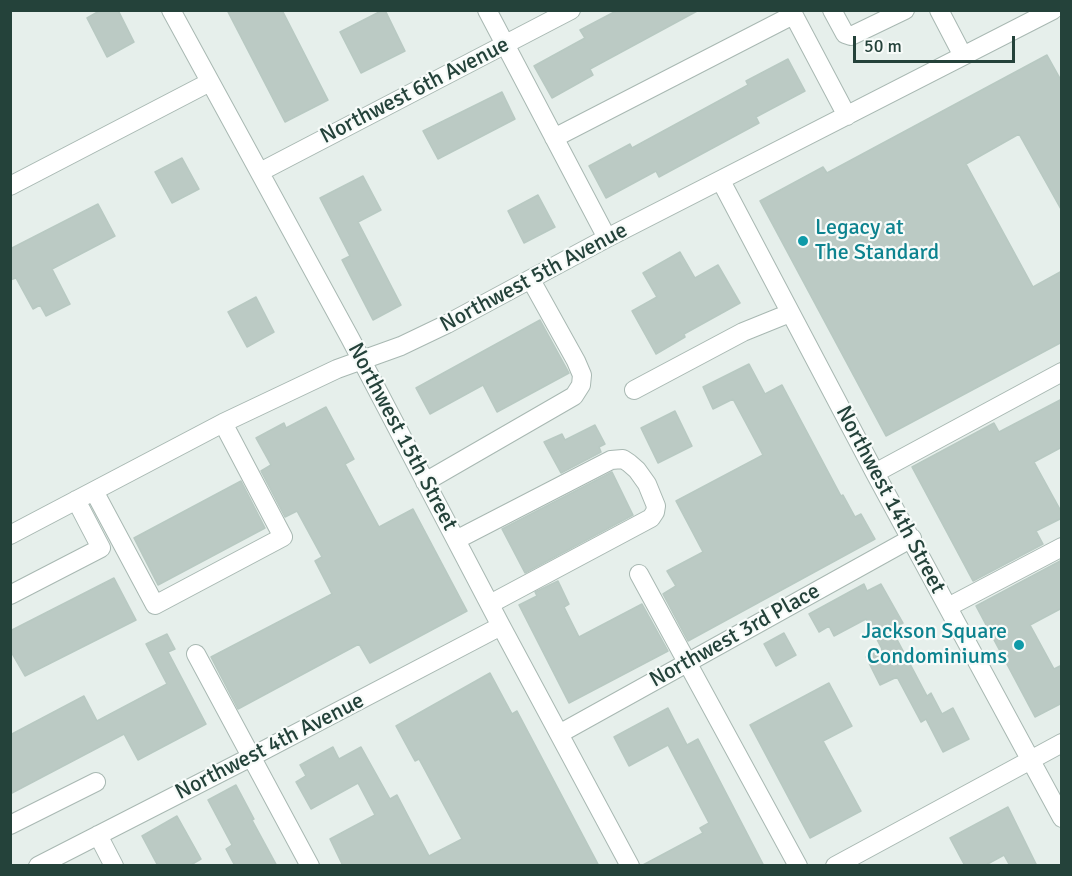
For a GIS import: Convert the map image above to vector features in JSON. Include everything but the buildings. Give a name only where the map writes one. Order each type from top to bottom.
[{"type":"street","name":"Northwest 15th Street","points":[[171,10],[362,360],[630,866]]},
{"type":"street","points":[[487,10],[607,238]]},
{"type":"street","name":"Northwest 6th Avenue","points":[[260,172],[571,10]]},
{"type":"street","points":[[832,10],[845,34],[851,36],[905,10]]},
{"type":"street","points":[[939,10],[963,56]]},
{"type":"street","name":"Northwest 5th Avenue","points":[[10,535],[223,423],[337,369],[383,354],[420,338],[607,238],[1053,10]]},
{"type":"street","points":[[554,138],[792,13],[846,116]]},
{"type":"street","points":[[10,186],[210,82]]},
{"type":"street","name":"Northwest 14th Street","points":[[721,181],[875,473],[1062,818]]},
{"type":"street","points":[[425,482],[574,396],[581,385],[582,375],[576,361],[531,280]]},
{"type":"street","points":[[634,390],[743,332],[790,313]]},
{"type":"street","points":[[875,473],[1062,372]]},
{"type":"street","points":[[94,491],[155,605],[283,537],[223,423]]},
{"type":"street","points":[[456,540],[611,460],[623,459],[638,470],[647,484],[656,506],[651,518],[490,604]]},
{"type":"street","points":[[10,595],[101,548],[76,500]]},
{"type":"street","name":"Northwest 3rd Place","points":[[559,734],[912,538]]},
{"type":"street","points":[[948,607],[1062,547]]},
{"type":"street","points":[[639,574],[798,866]]},
{"type":"street","name":"Northwest 4th Avenue","points":[[38,866],[501,626]]},
{"type":"street","points":[[196,654],[310,866]]},
{"type":"street","points":[[835,866],[1062,743]]},
{"type":"street","points":[[10,825],[96,782]]},
{"type":"street","points":[[98,835],[114,866]]},
{"type":"place","name":"Legacy at The Standard","points":[[803,241]]},
{"type":"place","name":"Jackson Square Condominiums","points":[[1019,645]]}]
